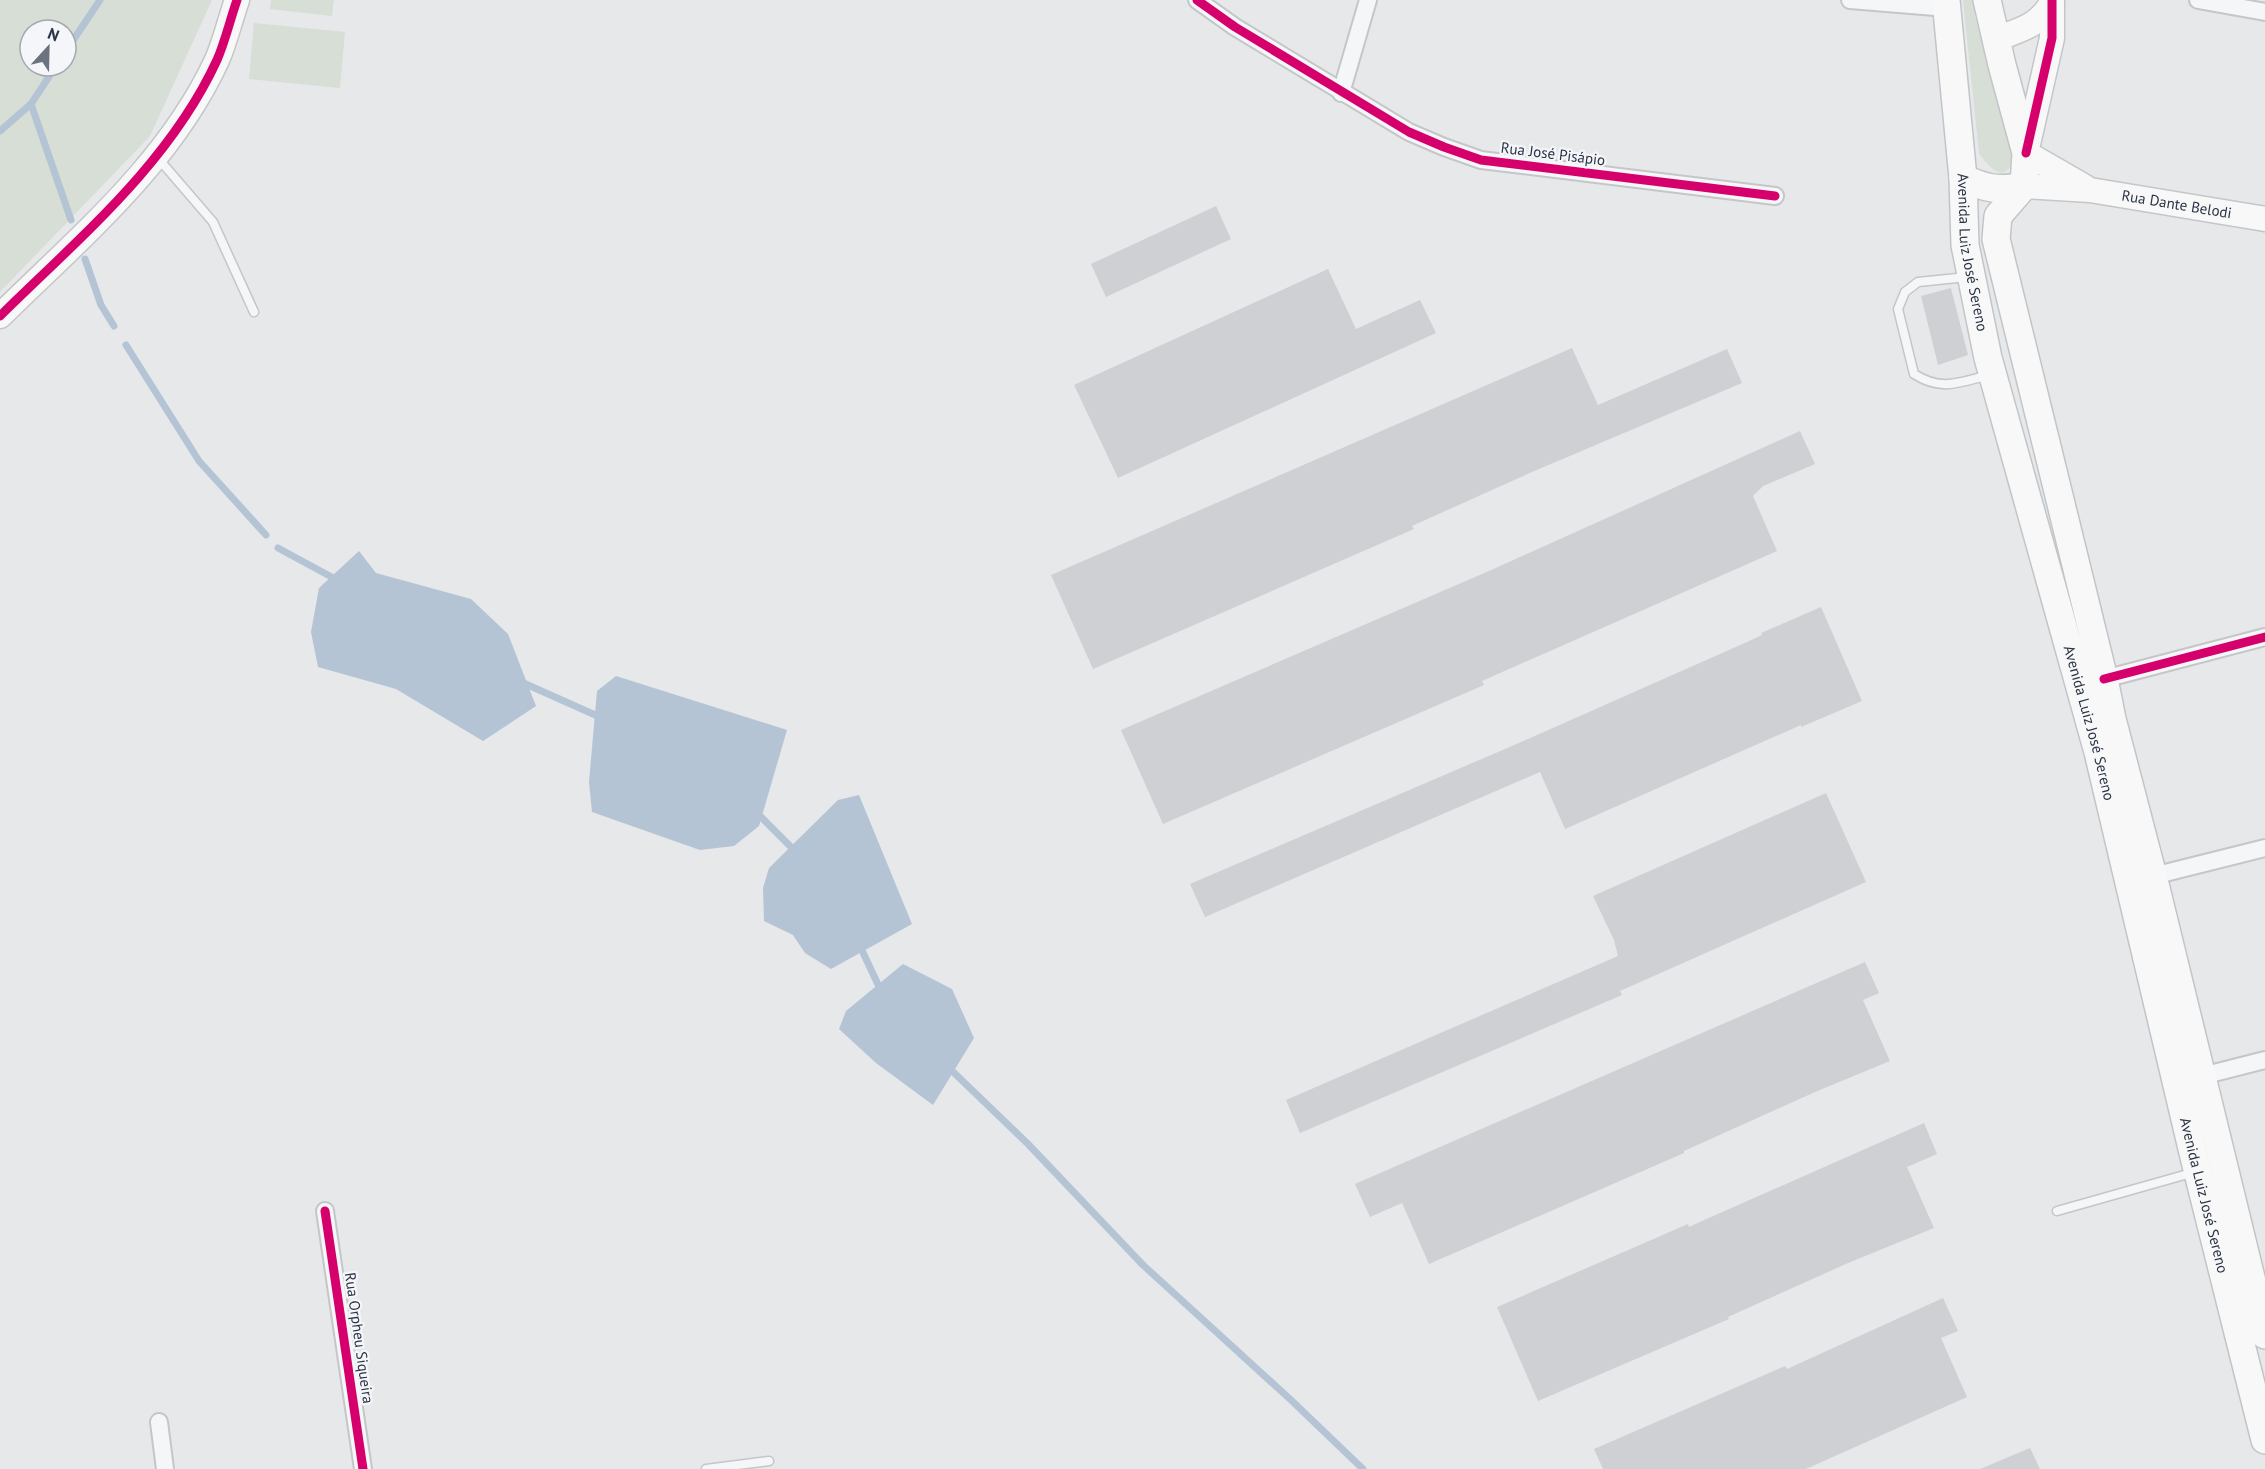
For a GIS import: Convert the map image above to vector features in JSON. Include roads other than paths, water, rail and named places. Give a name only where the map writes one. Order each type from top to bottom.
[{"type":"main road","points":[[1963,178],[1988,188],[2008,189],[2024,186],[2026,153],[1988,0]]},
{"type":"main road","name":"Avenida Luiz José Sereno","points":[[1946,4],[1963,178],[1965,245],[1971,277],[1991,366],[2098,752],[2198,1172],[2265,1440]]},
{"type":"main road","name":"Avenida Luiz José Sereno","points":[[2024,186],[1998,216],[1996,239],[2021,350],[2202,1076],[2258,1274],[2265,1335]]},
{"type":"main road","points":[[1991,366],[2021,350]]},
{"type":"street","points":[[0,316],[115,204],[157,157],[187,114],[217,59],[237,0]]},
{"type":"street","name":"Rua José Pisápio","points":[[1197,0],[1235,27],[1409,132],[1480,160],[1775,196]]},
{"type":"street","points":[[1341,93],[1368,0]]},
{"type":"street","points":[[1850,0],[1946,4]]},
{"type":"street","points":[[2198,0],[2265,12]]},
{"type":"street","points":[[1997,39],[2034,24],[2043,17],[2052,2]]},
{"type":"street","points":[[2052,2],[2052,38],[2026,153],[2090,190]]},
{"type":"street","points":[[2024,186],[2090,190]]},
{"type":"street","name":"Rua Dante Belodi","points":[[2090,190],[2265,219]]},
{"type":"street","points":[[2103,679],[2265,637]]},
{"type":"street","points":[[2153,876],[2265,848]]},
{"type":"street","points":[[2202,1076],[2265,1060]]},
{"type":"street","name":"Rua Orpheu Siqueira","points":[[325,1212],[363,1469]]},
{"type":"street","points":[[159,1422],[165,1469]]},
{"type":"lane","points":[[157,157],[213,222],[254,312]]},
{"type":"lane","points":[[1971,277],[1918,282],[1905,292],[1898,309],[1914,374],[1929,384],[1947,385],[1991,366]]},
{"type":"lane","points":[[2057,1211],[2198,1172]]},
{"type":"lane","points":[[706,1469],[769,1461]]},
{"type":"water","points":[[359,551],[376,573],[471,599],[508,634],[536,706],[483,741],[396,689],[318,667],[311,632],[319,588]]},
{"type":"water","points":[[616,676],[787,730],[759,826],[734,846],[700,850],[592,812],[589,782],[597,691]]},
{"type":"water","points":[[859,795],[912,924],[831,969],[805,953],[793,935],[764,921],[763,888],[769,868],[838,800]]},
{"type":"water","points":[[903,964],[952,989],[974,1038],[933,1105],[876,1063],[839,1029],[846,1011]]},
{"type":"waterway","points":[[78,33],[100,0]]},
{"type":"waterway","points":[[0,131],[31,104],[48,78]]},
{"type":"waterway","points":[[31,104],[71,220]]},
{"type":"waterway","points":[[85,259],[101,305],[114,326]]},
{"type":"waterway","points":[[126,345],[199,461],[266,535]]},
{"type":"waterway","points":[[278,548],[339,581]]},
{"type":"waterway","points":[[519,681],[602,718]]},
{"type":"waterway","points":[[755,811],[796,852]]},
{"type":"waterway","points":[[859,944],[881,991]]},
{"type":"waterway","points":[[947,1066],[1028,1144],[1143,1265],[1363,1469]]}]
